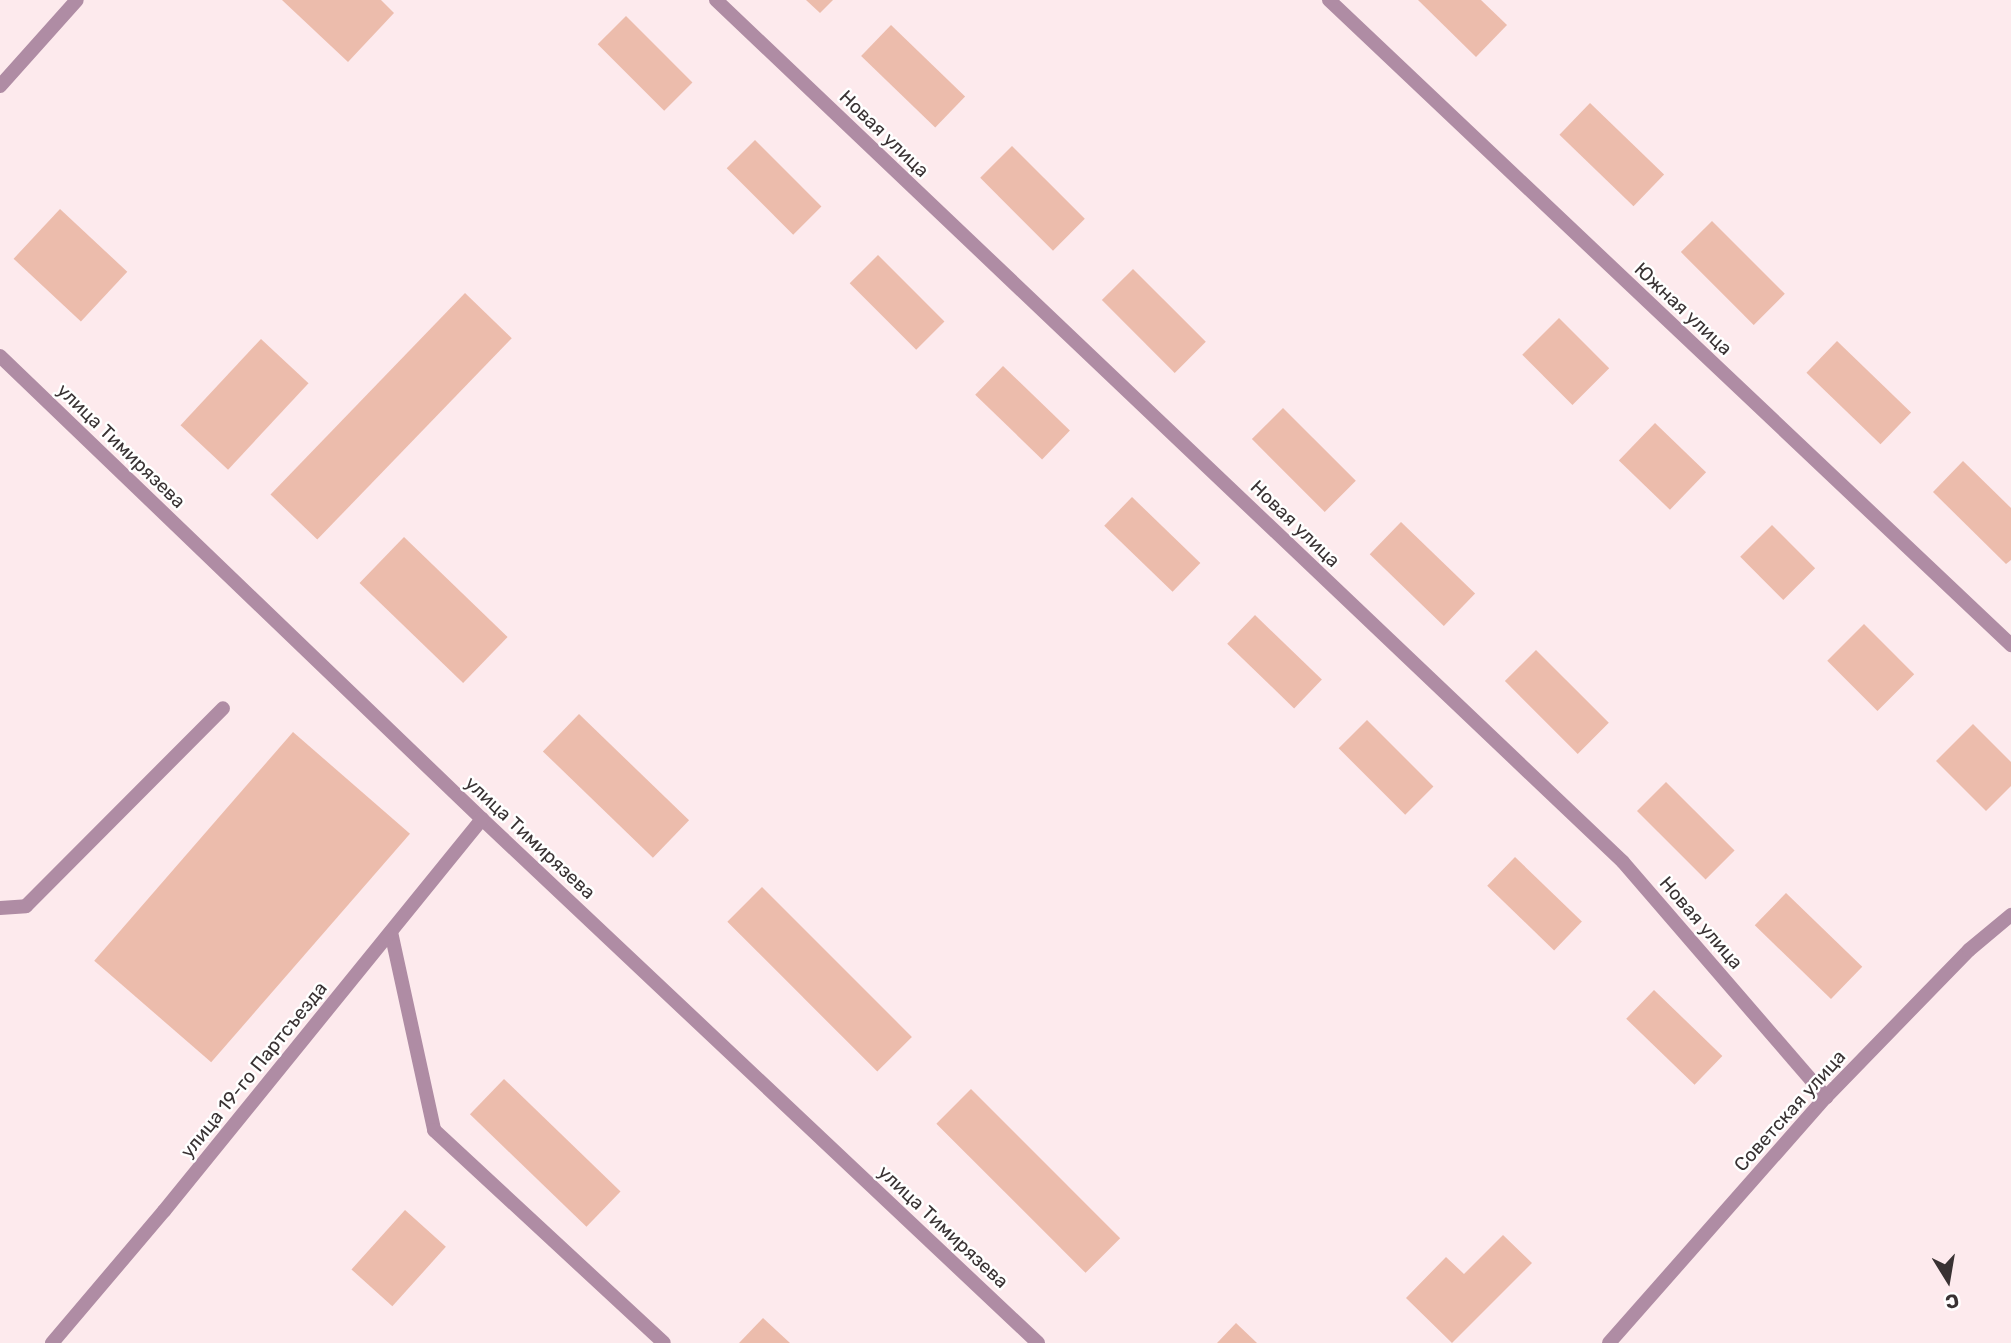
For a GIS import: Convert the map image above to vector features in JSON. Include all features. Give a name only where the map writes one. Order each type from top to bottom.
[{"type":"street","points":[[0,86],[77,0]]},
{"type":"street","name":"Новая улица","points":[[716,0],[1623,862],[1826,1097]]},
{"type":"street","name":"Южная улица","points":[[1329,0],[2011,645]]},
{"type":"street","name":"улица Тимирязева","points":[[0,356],[482,819],[1038,1343]]},
{"type":"street","points":[[0,908],[26,905],[223,708]]},
{"type":"street","name":"улица 19-го Партсъезда","points":[[52,1343],[164,1211],[482,819]]},
{"type":"street","name":"Советская улица","points":[[1609,1343],[1826,1097],[1969,950],[2011,915]]},
{"type":"street","points":[[391,932],[434,1130],[664,1343]]},
{"type":"building","points":[[282,0],[381,0],[394,13],[348,62]]},
{"type":"building","points":[[806,0],[833,0],[820,13]]},
{"type":"building","points":[[1418,0],[1481,0],[1507,25],[1476,57]]},
{"type":"building","points":[[626,16],[692,82],[664,111],[598,44]]},
{"type":"building","points":[[891,25],[965,97],[935,127],[861,56]]},
{"type":"building","points":[[1590,103],[1664,175],[1634,206],[1559,135]]},
{"type":"building","points":[[755,140],[821,206],[793,235],[727,168]]},
{"type":"building","points":[[1012,146],[1085,219],[1053,251],[980,178]]},
{"type":"building","points":[[60,209],[127,272],[81,321],[14,259]]},
{"type":"building","points":[[1712,221],[1785,294],[1754,325],[1681,252]]},
{"type":"building","points":[[878,255],[944,321],[916,350],[850,283]]},
{"type":"building","points":[[1133,269],[1206,342],[1175,373],[1102,300]]},
{"type":"building","points":[[465,293],[512,338],[317,540],[270,494]]},
{"type":"building","points":[[1559,318],[1609,368],[1572,405],[1522,355]]},
{"type":"building","points":[[261,339],[309,383],[228,470],[181,425]]},
{"type":"building","points":[[1837,341],[1911,413],[1881,444],[1806,373]]},
{"type":"building","points":[[1003,366],[1070,431],[1042,459],[975,395]]},
{"type":"building","points":[[1283,408],[1356,481],[1325,512],[1252,439]]},
{"type":"building","points":[[1655,423],[1706,472],[1670,510],[1619,460]]},
{"type":"building","points":[[1963,461],[2011,508],[2011,560],[2006,564],[1933,492]]},
{"type":"building","points":[[1132,497],[1200,563],[1173,592],[1104,526]]},
{"type":"building","points":[[1401,522],[1475,594],[1444,626],[1370,554]]},
{"type":"building","points":[[1772,525],[1815,568],[1783,600],[1740,557]]},
{"type":"building","points":[[404,537],[508,637],[463,683],[360,583]]},
{"type":"building","points":[[1255,615],[1322,680],[1294,708],[1227,644]]},
{"type":"building","points":[[1864,624],[1914,674],[1877,711],[1827,661]]},
{"type":"building","points":[[1536,650],[1609,723],[1578,754],[1505,681]]},
{"type":"building","points":[[579,714],[689,820],[653,858],[543,751]]},
{"type":"building","points":[[1367,720],[1433,786],[1405,815],[1339,748]]},
{"type":"building","points":[[1973,724],[2011,762],[2011,786],[1986,811],[1936,761]]},
{"type":"building","points":[[293,732],[410,834],[211,1062],[94,961]]},
{"type":"building","points":[[1666,782],[1735,851],[1706,880],[1637,811]]},
{"type":"building","points":[[1515,857],[1582,922],[1554,950],[1487,886]]},
{"type":"building","points":[[762,887],[912,1037],[877,1072],[727,922]]},
{"type":"building","points":[[1786,893],[1862,967],[1831,999],[1755,925]]},
{"type":"building","points":[[1654,990],[1722,1056],[1695,1085],[1626,1019]]},
{"type":"building","points":[[504,1079],[621,1192],[586,1227],[470,1114]]},
{"type":"building","points":[[971,1089],[1120,1238],[1086,1273],[936,1124]]},
{"type":"building","points":[[405,1210],[446,1247],[392,1306],[351,1269]]},
{"type":"building","points":[[1503,1235],[1532,1263],[1452,1343],[1406,1298],[1446,1257],[1464,1274]]},
{"type":"building","points":[[763,1318],[790,1343],[739,1343]]},
{"type":"building","points":[[1236,1323],[1257,1343],[1217,1343]]}]
